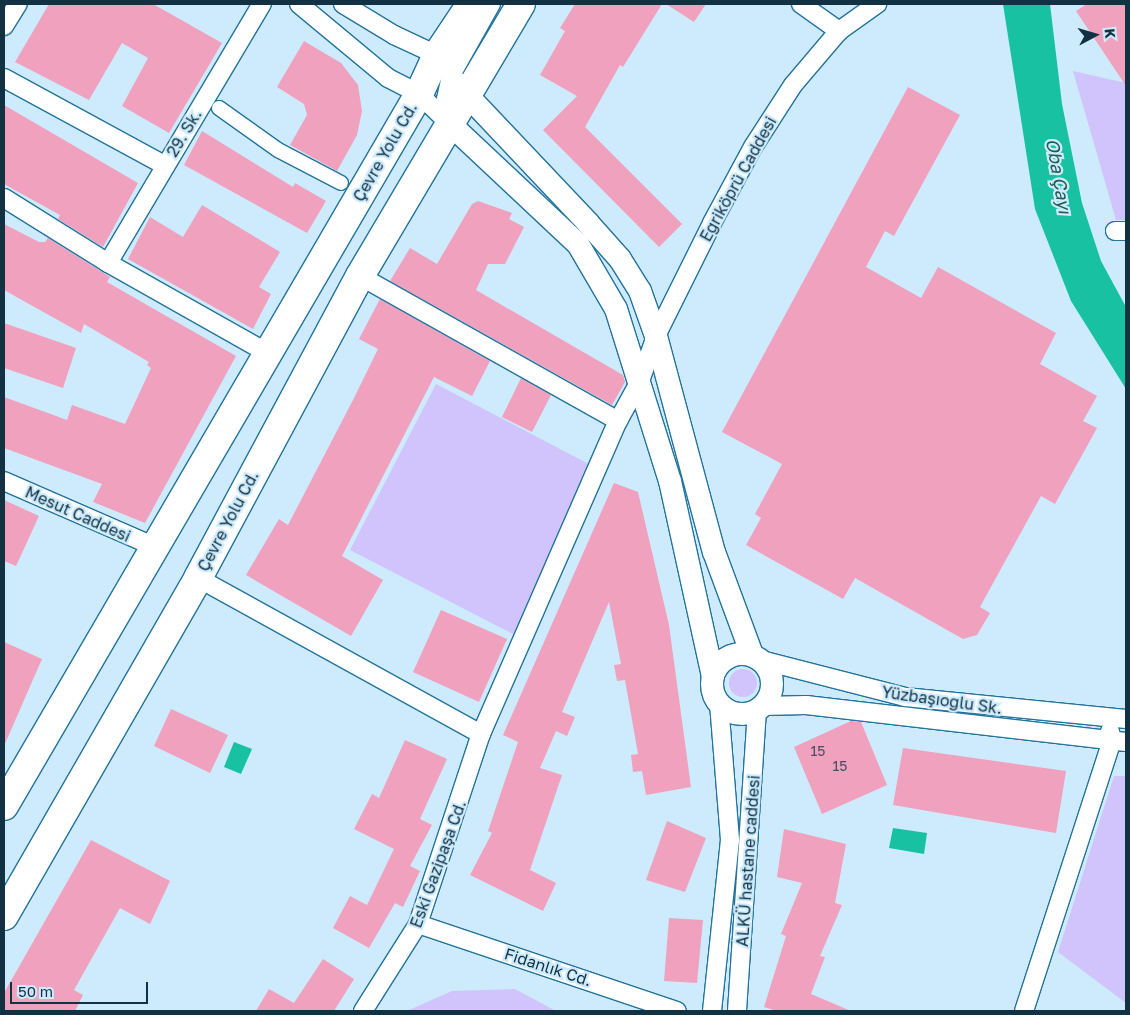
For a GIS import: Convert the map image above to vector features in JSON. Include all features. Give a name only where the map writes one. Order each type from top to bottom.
[{"type":"highway","name":"Çevre Yolu Cd.","points":[[4,806],[153,546],[268,353],[418,94],[444,65],[471,4]]},
{"type":"highway","name":"Çevre Yolu Cd.","points":[[4,916],[198,578],[360,276],[521,4]]},
{"type":"street","points":[[4,26],[18,4]]},
{"type":"street","name":"29. Sk.","points":[[108,263],[262,4]]},
{"type":"street","points":[[300,4],[388,78],[418,94],[578,244],[616,309],[670,481],[713,676],[712,686],[720,704],[730,840],[712,1011]]},
{"type":"street","points":[[343,4],[444,65],[468,96],[620,259],[640,291],[656,336],[714,552],[756,658],[770,672],[772,686],[760,708],[737,714],[720,704]]},
{"type":"street","points":[[450,124],[444,65],[491,4]]},
{"type":"street","points":[[801,4],[839,31]]},
{"type":"street","name":"Eğriköprü Caddesi","points":[[618,421],[640,381],[656,336],[753,147],[793,85],[839,31],[876,4]]},
{"type":"street","points":[[4,78],[164,166]]},
{"type":"street","points":[[219,108],[278,150],[341,183]]},
{"type":"street","points":[[4,198],[108,263],[268,353]]},
{"type":"street","points":[[360,276],[618,421]]},
{"type":"street","name":"Eski Gazipaşa Cd.","points":[[363,1011],[418,924],[482,734],[618,421]]},
{"type":"street","name":"Mesut Caddesi","points":[[4,481],[153,546]]},
{"type":"street","points":[[198,578],[482,734]]},
{"type":"street","points":[[713,676],[724,660],[742,654],[756,658]]},
{"type":"street","name":"Yüzbaşıoğlu Sk.","points":[[756,658],[905,697],[1126,719]]},
{"type":"street","name":"Yüzbaşıoğlu Sk.","points":[[760,708],[806,705],[1119,741]]},
{"type":"street","name":"ALKÜ hastane caddesi","points":[[737,1011],[760,708]]},
{"type":"street","points":[[1024,1011],[1119,741],[1108,718]]},
{"type":"street","name":"Fidanlık Cd.","points":[[418,924],[677,1011]]},
{"type":"shaded area","points":[[1073,71],[1126,83],[1126,220],[1116,220]]},
{"type":"shaded area","points":[[436,384],[600,470],[515,635],[350,550]]},
{"type":"shaded area","points":[[743,669],[753,673],[757,683],[753,693],[743,697],[733,693],[729,683],[733,673]]},
{"type":"shaded area","points":[[1114,776],[1126,776],[1126,1003],[1058,952]]},
{"type":"shaded area","points":[[515,989],[556,1011],[407,1011],[452,991]]},
{"type":"water","name":"Oba Çayı","points":[[1003,4],[1050,4],[1062,104],[1082,203],[1101,261],[1126,307],[1126,389],[1071,301],[1035,209]]},
{"type":"water","points":[[234,742],[252,749],[241,774],[224,767]]},
{"type":"water","points":[[893,828],[927,833],[924,854],[889,848]]},
{"type":"building","points":[[49,4],[153,4],[222,43],[169,133],[122,106],[148,58],[122,43],[89,100],[15,62]]},
{"type":"building","points":[[575,4],[662,4],[623,67],[620,65],[585,127],[682,224],[659,247],[543,130],[577,96],[540,75],[565,31],[560,28]]},
{"type":"building","points":[[666,4],[706,4],[694,22]]},
{"type":"building","points":[[1087,4],[1126,4],[1126,86],[1076,11]]},
{"type":"building","points":[[304,41],[341,63],[358,85],[362,111],[357,135],[337,171],[290,145],[307,115],[304,104],[277,87]]},
{"type":"building","points":[[908,87],[960,115],[894,236],[885,231],[866,267],[921,298],[938,267],[1056,333],[1040,364],[1097,396],[1083,421],[1097,428],[1055,504],[1041,496],[980,607],[990,613],[977,635],[963,639],[855,578],[843,599],[746,545],[761,518],[755,514],[782,464],[722,432]]},
{"type":"building","points":[[4,105],[138,183],[103,247],[58,219],[60,215],[4,184]]},
{"type":"building","points":[[202,131],[293,187],[295,183],[326,201],[307,233],[184,165]]},
{"type":"building","points":[[478,201],[512,213],[509,219],[524,227],[505,264],[488,264],[476,290],[623,375],[625,382],[612,405],[390,281],[410,248],[437,264],[472,204]]},
{"type":"building","points":[[202,205],[280,252],[259,287],[271,294],[253,329],[128,259],[150,217],[183,237]]},
{"type":"building","points":[[4,224],[39,242],[45,242],[48,238],[110,277],[107,282],[236,356],[145,523],[93,502],[102,484],[4,448],[4,397],[67,420],[72,405],[125,424],[151,368],[147,365],[149,362],[84,324],[81,333],[4,290]]},
{"type":"building","points":[[380,299],[490,361],[472,396],[434,377],[342,556],[383,580],[351,636],[246,575],[279,519],[288,525],[378,349],[359,339]]},
{"type":"building","points":[[4,323],[76,348],[63,388],[4,368]]},
{"type":"building","points":[[521,378],[551,395],[532,432],[502,417]]},
{"type":"building","points":[[614,483],[638,492],[669,625],[691,787],[646,795],[642,771],[633,772],[631,755],[638,754],[625,680],[617,681],[614,665],[621,664],[609,602],[562,712],[575,717],[567,736],[556,731],[540,768],[562,775],[530,870],[556,883],[543,911],[470,875],[492,833],[488,831],[518,742],[503,735]]},
{"type":"building","points":[[4,500],[39,516],[16,566],[4,561]]},
{"type":"building","points":[[441,610],[507,639],[479,702],[413,672]]},
{"type":"building","points":[[4,642],[42,659],[4,746]]},
{"type":"building","points":[[171,709],[228,735],[210,773],[154,746]]},
{"type":"building","points":[[851,721],[861,722],[887,785],[822,814],[794,747]]},
{"type":"building","points":[[405,740],[447,759],[420,819],[432,825],[410,866],[420,871],[403,907],[395,903],[369,948],[333,928],[350,896],[367,905],[394,849],[354,829],[372,794],[379,798]]},
{"type":"building","points":[[903,748],[1066,771],[1056,833],[893,805]]},
{"type":"building","points":[[667,821],[706,838],[685,892],[646,880]]},
{"type":"building","points":[[784,829],[846,844],[835,903],[842,905],[820,956],[825,957],[811,994],[851,1011],[777,1011],[764,1007],[786,936],[781,934],[802,883],[777,877]]},
{"type":"building","points":[[91,840],[170,881],[150,924],[120,908],[74,990],[83,995],[75,1011],[4,1011],[4,993]]},
{"type":"building","points":[[669,918],[703,920],[697,983],[664,981]]},
{"type":"building","points":[[323,959],[354,979],[334,1011],[256,1011],[269,989],[294,1003]]}]
